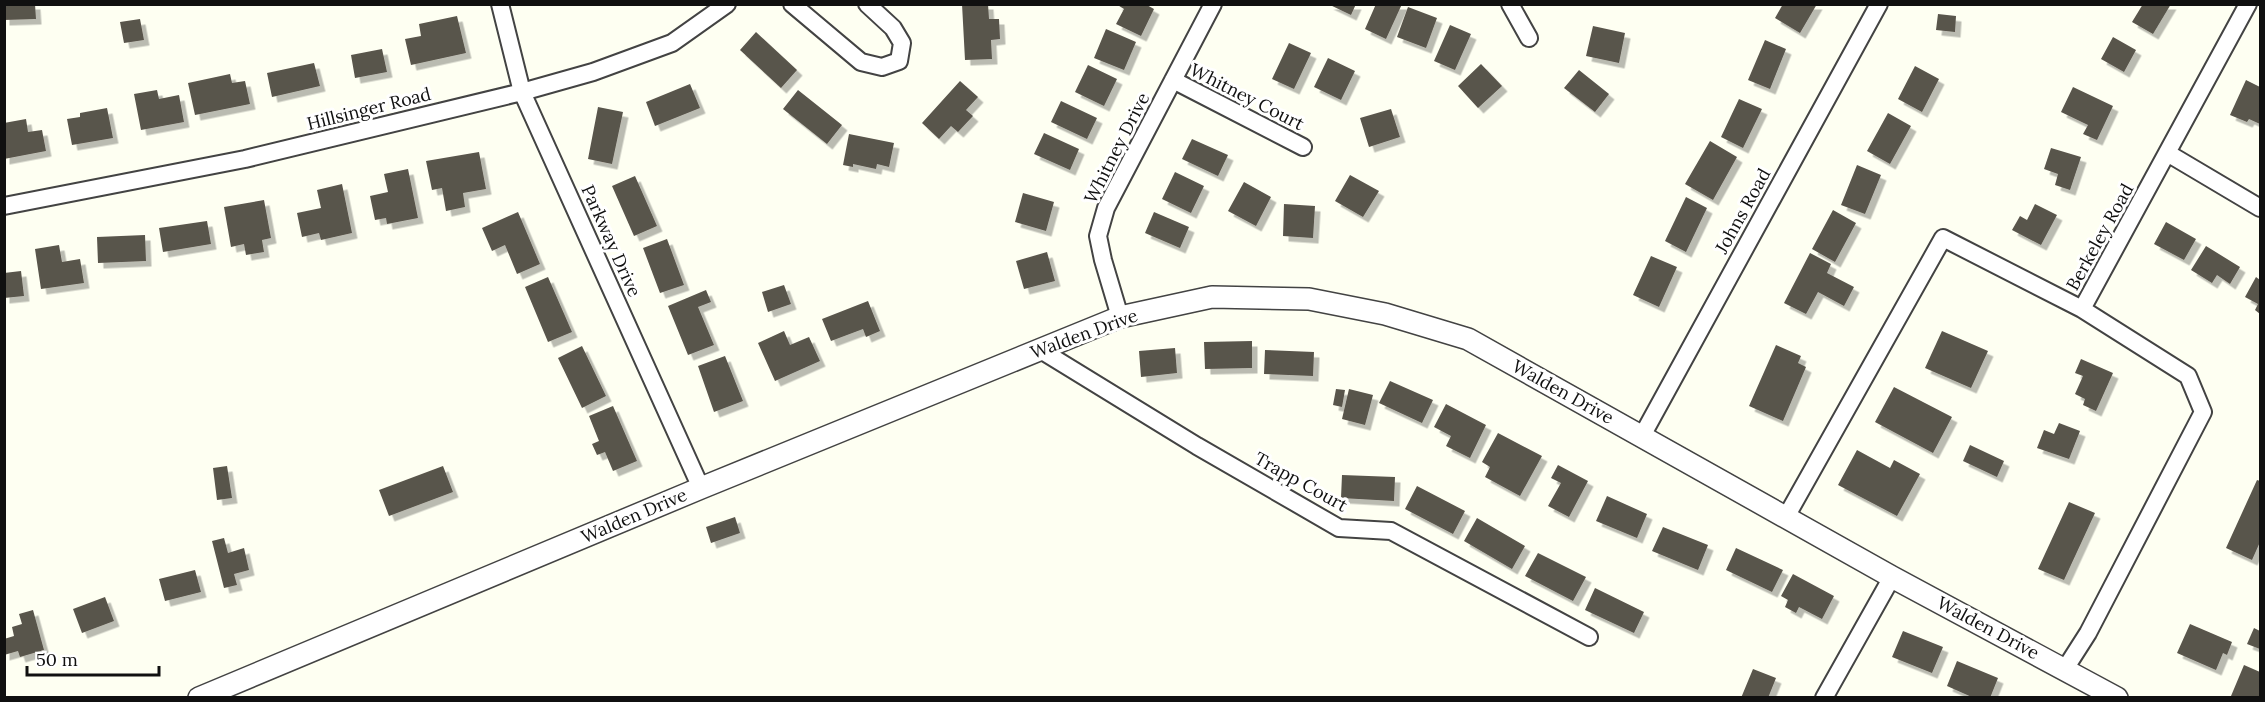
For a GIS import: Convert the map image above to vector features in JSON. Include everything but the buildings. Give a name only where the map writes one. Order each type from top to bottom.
[{"type":"street","name":"Parkway Drive","points":[[500,4],[522,92],[701,488]]},
{"type":"street","name":"Hillsinger Road","points":[[4,206],[244,159],[522,92],[593,72],[672,43],[727,4]]},
{"type":"street","points":[[792,4],[861,62],[882,67],[899,60],[902,44],[893,28],[867,4]]},
{"type":"street","name":"Whitney Drive","points":[[1120,317],[1098,236],[1106,208],[1213,4]]},
{"type":"street","points":[[1509,4],[1529,38]]},
{"type":"street","name":"Johns Road","points":[[1641,436],[1879,4]]},
{"type":"street","name":"Berkeley Road","points":[[2065,669],[2088,633],[2203,412],[2188,376],[2082,309],[2169,154],[2248,4]]},
{"type":"street","name":"Whitney Court","points":[[1173,80],[1303,147]]},
{"type":"street","points":[[2169,154],[2260,208]]},
{"type":"street","points":[[1786,517],[1943,238],[2082,309]]},
{"type":"street","name":"Walden Drive","points":[[199,698],[1039,349],[1120,317],[1212,297],[1309,299],[1385,314],[1468,339],[1892,577],[2117,698]]},
{"type":"street","name":"Trapp Court","points":[[1039,349],[1197,446],[1339,528],[1391,531],[1589,636]]},
{"type":"street","points":[[1824,698],[1892,577]]}]
